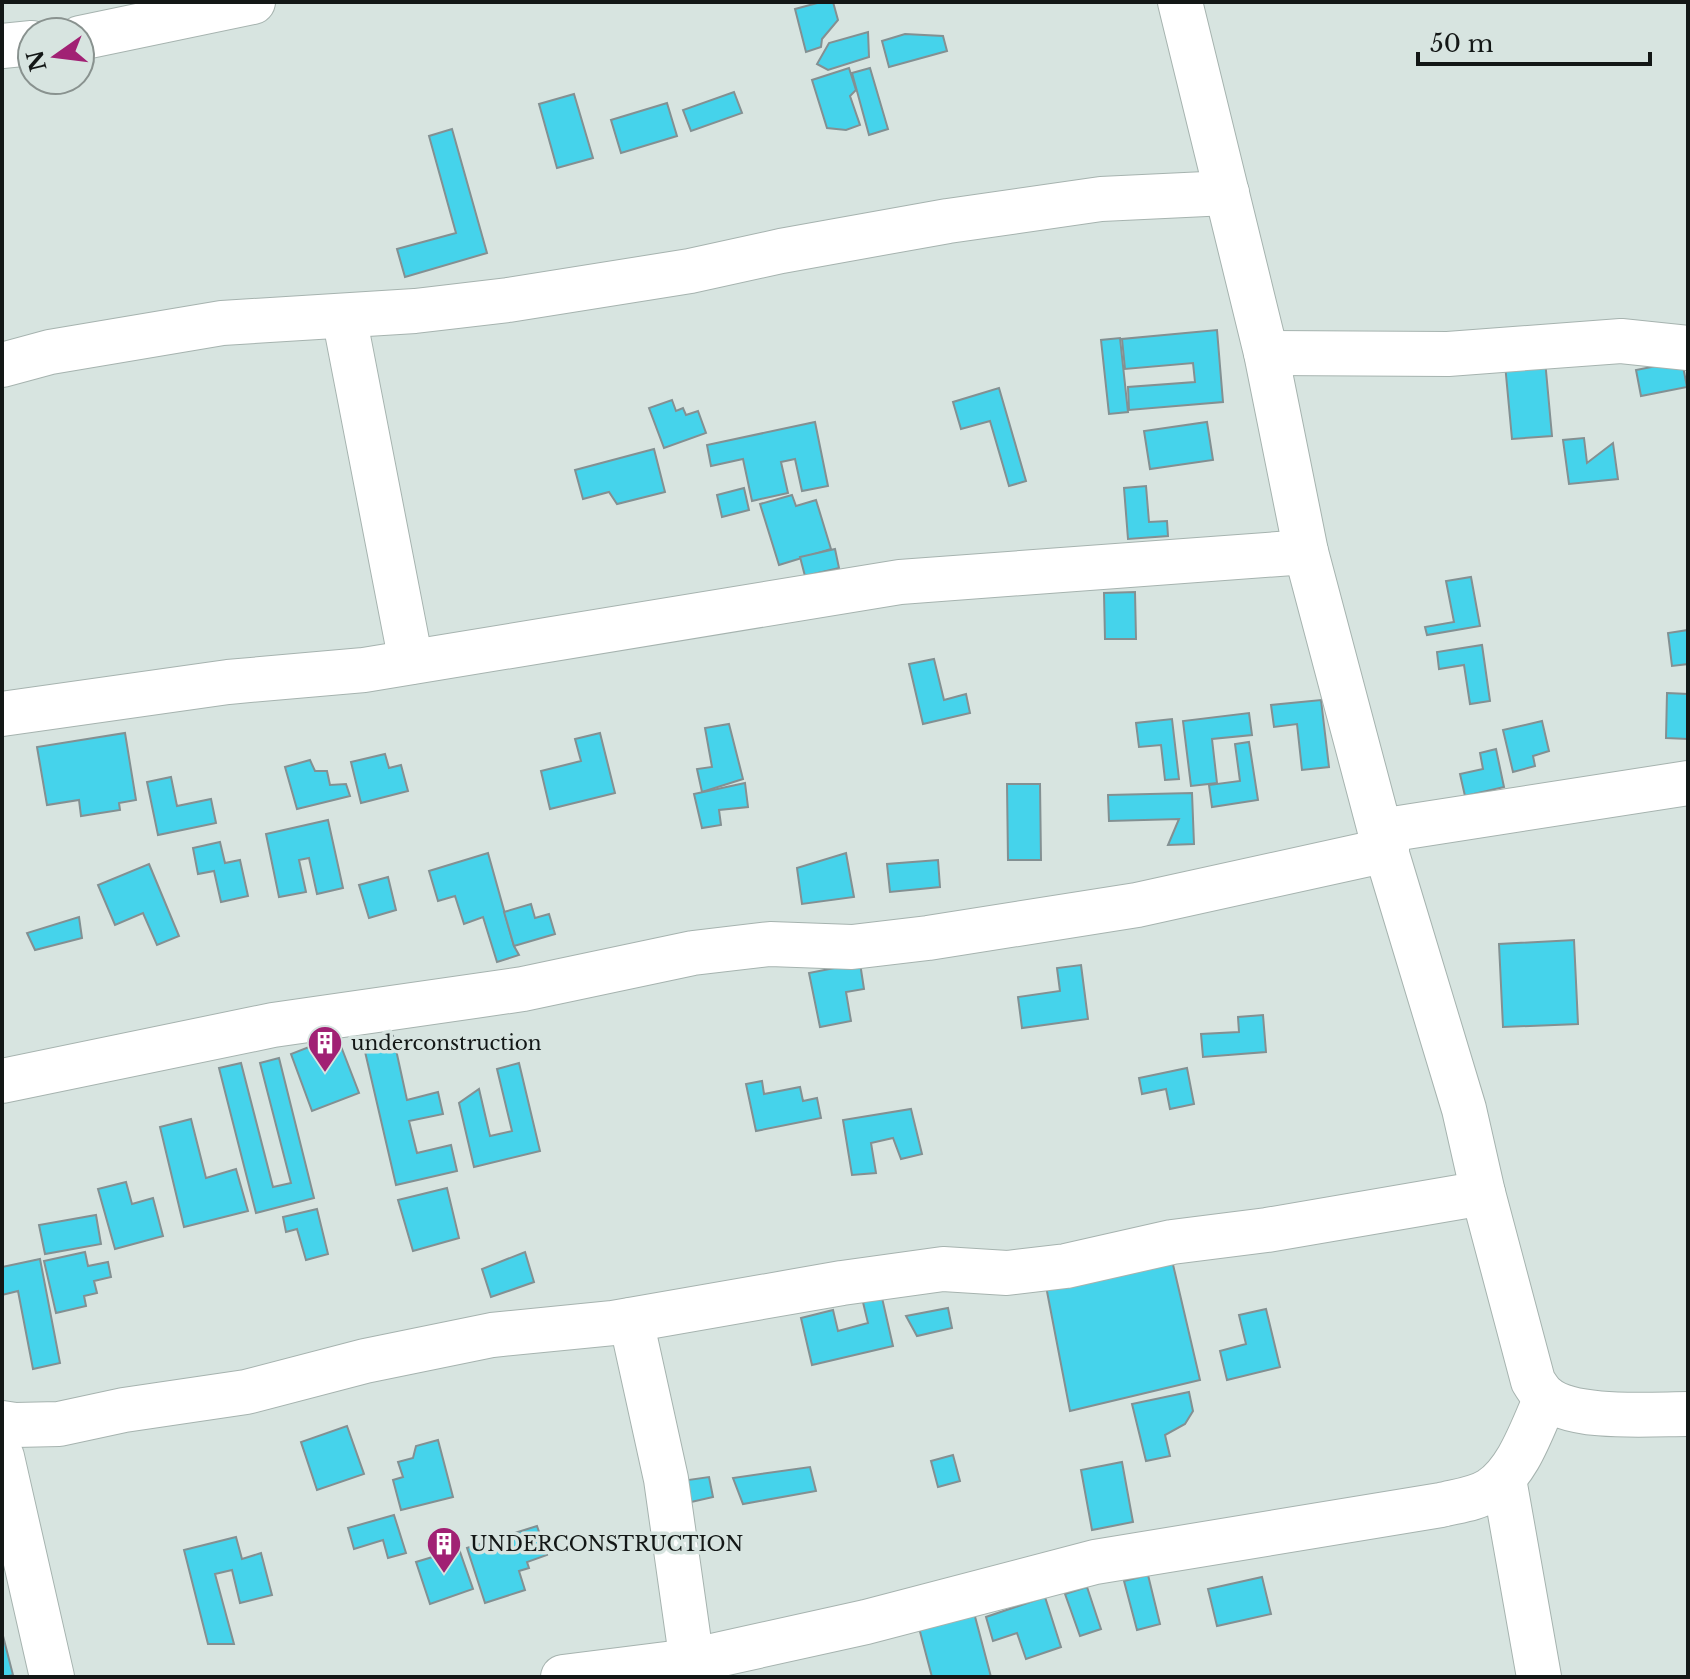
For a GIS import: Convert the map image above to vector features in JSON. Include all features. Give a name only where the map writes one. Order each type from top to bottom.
[{"type":"street","points":[[96,35],[253,2]]},
{"type":"street","points":[[1180,2],[1266,353],[1306,552],[1383,841],[1464,1109],[1533,1381],[1546,1398],[1594,1413],[1688,1414]]},
{"type":"street","points":[[2,365],[64,349],[222,323],[415,311],[508,300],[690,271],[948,221],[1101,199],[1227,193]]},
{"type":"street","points":[[344,316],[411,662]]},
{"type":"street","points":[[1266,353],[1448,354],[1621,341],[1688,348]]},
{"type":"street","points":[[2,714],[228,682],[364,670],[900,582],[1306,552]]},
{"type":"street","points":[[2,1081],[273,1025],[523,989],[693,953],[770,944],[852,947],[1137,905],[1383,841],[1688,783]]},
{"type":"street","points":[[2,1423],[25,1426],[59,1424],[124,1410],[246,1392],[365,1361],[492,1335],[631,1320],[842,1283],[943,1269],[1007,1273],[1066,1266],[1172,1242],[1267,1230],[1483,1193]]},
{"type":"street","points":[[631,1320],[666,1479],[692,1669]]},
{"type":"street","points":[[563,1677],[692,1669],[1095,1562],[1441,1505],[1481,1494],[1504,1479],[1546,1398]]},
{"type":"street","points":[[2,1457],[52,1677]]},
{"type":"street","points":[[1504,1479],[1539,1677]]},
{"type":"building","points":[[833,2],[838,20],[822,39],[821,47],[806,52],[795,9]]},
{"type":"building","points":[[868,32],[869,57],[828,70],[817,64],[829,43]]},
{"type":"building","points":[[905,34],[943,36],[947,51],[889,67],[882,41]]},
{"type":"building","points":[[849,68],[856,90],[850,96],[860,125],[846,130],[827,128],[812,80]]},
{"type":"building","points":[[870,68],[888,129],[869,135],[852,73]]},
{"type":"building","points":[[734,92],[742,113],[691,131],[683,110]]},
{"type":"building","points":[[574,94],[593,158],[557,168],[539,104]]},
{"type":"building","points":[[667,103],[677,136],[621,153],[611,120]]},
{"type":"building","points":[[452,129],[487,253],[405,277],[397,249],[456,233],[429,136]]},
{"type":"building","points":[[1217,330],[1223,402],[1129,410],[1128,387],[1195,382],[1193,363],[1125,369],[1122,339]]},
{"type":"building","points":[[1120,338],[1128,412],[1109,414],[1101,340]]},
{"type":"building","points":[[1545,360],[1552,436],[1512,439],[1505,364]]},
{"type":"building","points":[[1682,361],[1687,387],[1641,396],[1636,370]]},
{"type":"building","points":[[999,388],[1026,481],[1009,486],[990,421],[961,429],[953,402]]},
{"type":"building","points":[[672,400],[676,411],[683,408],[686,415],[698,411],[706,433],[664,448],[649,408]]},
{"type":"building","points":[[815,422],[828,486],[802,491],[795,459],[781,462],[788,493],[752,501],[743,459],[711,466],[707,445]]},
{"type":"building","points":[[1207,422],[1213,460],[1150,469],[1144,431]]},
{"type":"building","points":[[1584,438],[1587,463],[1613,443],[1618,479],[1569,484],[1563,440]]},
{"type":"building","points":[[654,449],[665,492],[617,504],[609,492],[583,499],[575,470]]},
{"type":"building","points":[[1146,486],[1149,522],[1167,521],[1168,536],[1128,539],[1124,488]]},
{"type":"building","points":[[744,488],[749,510],[722,517],[717,495]]},
{"type":"building","points":[[792,495],[796,506],[816,500],[831,549],[779,565],[760,504]]},
{"type":"building","points":[[835,549],[839,568],[805,576],[800,557]]},
{"type":"building","points":[[1471,577],[1480,626],[1427,635],[1425,627],[1454,622],[1446,581]]},
{"type":"building","points":[[1135,592],[1136,639],[1105,639],[1104,593]]},
{"type":"building","points":[[1688,630],[1688,664],[1672,666],[1668,633]]},
{"type":"building","points":[[1482,645],[1490,701],[1470,704],[1464,665],[1439,669],[1437,652]]},
{"type":"building","points":[[934,659],[944,700],[966,694],[970,713],[923,724],[909,664]]},
{"type":"building","points":[[1667,693],[1688,694],[1688,739],[1666,738]]},
{"type":"building","points":[[1321,700],[1329,767],[1302,770],[1297,724],[1274,727],[1271,705]]},
{"type":"building","points":[[1249,713],[1252,735],[1212,739],[1217,783],[1191,786],[1183,721]]},
{"type":"building","points":[[1172,719],[1179,779],[1165,780],[1161,745],[1139,747],[1136,723]]},
{"type":"building","points":[[1542,721],[1549,751],[1533,756],[1535,766],[1513,772],[1503,730]]},
{"type":"building","points":[[729,724],[743,779],[702,792],[697,769],[712,767],[705,728]]},
{"type":"building","points":[[125,733],[136,800],[119,803],[120,810],[81,816],[79,800],[47,805],[37,747]]},
{"type":"building","points":[[600,733],[615,793],[550,809],[541,771],[581,761],[575,739]]},
{"type":"building","points":[[1249,742],[1258,800],[1212,807],[1209,785],[1240,781],[1235,744]]},
{"type":"building","points":[[1496,749],[1504,787],[1465,796],[1460,774],[1483,769],[1480,753]]},
{"type":"building","points":[[385,754],[389,768],[401,765],[408,791],[361,803],[351,762]]},
{"type":"building","points":[[310,760],[315,771],[327,771],[330,785],[346,784],[350,796],[297,809],[285,767]]},
{"type":"building","points":[[171,777],[177,806],[211,799],[216,823],[158,835],[147,782]]},
{"type":"building","points":[[745,783],[748,807],[719,810],[721,825],[702,828],[694,794]]},
{"type":"building","points":[[1007,784],[1040,784],[1041,860],[1008,860]]},
{"type":"building","points":[[1192,793],[1194,844],[1168,845],[1179,819],[1109,821],[1108,795]]},
{"type":"building","points":[[328,820],[343,888],[317,894],[309,858],[299,860],[306,892],[279,897],[266,834]]},
{"type":"building","points":[[220,842],[225,863],[240,860],[248,896],[221,902],[214,871],[198,874],[193,848]]},
{"type":"building","points":[[488,853],[519,955],[497,962],[483,917],[464,924],[455,896],[438,901],[429,871]]},
{"type":"building","points":[[846,853],[854,897],[802,904],[797,868]]},
{"type":"building","points":[[938,860],[940,887],[890,892],[887,864]]},
{"type":"building","points":[[149,864],[179,936],[157,945],[143,913],[115,925],[98,885]]},
{"type":"building","points":[[388,877],[396,910],[369,918],[359,885]]},
{"type":"building","points":[[531,904],[535,918],[549,914],[555,934],[514,946],[504,912]]},
{"type":"building","points":[[79,917],[82,938],[35,950],[27,933]]},
{"type":"building","points":[[1574,940],[1578,1024],[1503,1027],[1499,944]]},
{"type":"building","points":[[860,963],[864,989],[846,992],[851,1021],[820,1027],[809,973]]},
{"type":"building","points":[[1081,965],[1088,1019],[1022,1028],[1018,997],[1060,991],[1057,968]]},
{"type":"building","points":[[1263,1015],[1266,1052],[1203,1057],[1201,1034],[1239,1032],[1238,1017]]},
{"type":"building","name":"underconstruction","points":[[337,1036],[359,1093],[312,1111],[291,1054]]},
{"type":"building","points":[[393,1036],[407,1100],[438,1092],[443,1114],[409,1121],[417,1153],[451,1145],[457,1171],[396,1185],[363,1043]]},
{"type":"building","points":[[279,1058],[314,1198],[256,1213],[219,1068],[241,1063],[273,1187],[291,1183],[260,1063]]},
{"type":"building","points":[[519,1063],[540,1151],[474,1167],[459,1103],[479,1089],[490,1136],[512,1131],[497,1069]]},
{"type":"building","points":[[1187,1068],[1194,1104],[1170,1109],[1166,1089],[1142,1094],[1139,1078]]},
{"type":"building","points":[[762,1081],[764,1094],[800,1087],[803,1101],[817,1098],[821,1118],[756,1131],[746,1084]]},
{"type":"building","points":[[911,1109],[922,1154],[901,1159],[893,1138],[871,1143],[876,1173],[852,1175],[843,1120]]},
{"type":"building","points":[[191,1119],[206,1178],[236,1169],[248,1211],[184,1227],[160,1127]]},
{"type":"building","points":[[126,1182],[132,1204],[153,1198],[163,1236],[115,1249],[98,1189]]},
{"type":"building","points":[[447,1188],[459,1238],[413,1251],[398,1200]]},
{"type":"building","points":[[317,1209],[328,1254],[306,1260],[297,1229],[286,1232],[283,1217]]},
{"type":"building","points":[[96,1215],[101,1244],[45,1254],[39,1225]]},
{"type":"building","points":[[85,1252],[88,1266],[108,1262],[111,1277],[94,1281],[97,1293],[84,1296],[86,1306],[56,1313],[44,1261]]},
{"type":"building","points":[[525,1252],[534,1282],[491,1297],[482,1269]]},
{"type":"building","points":[[1171,1256],[1200,1380],[1070,1411],[1045,1281]]},
{"type":"building","points":[[40,1259],[60,1363],[33,1369],[18,1291],[2,1295],[2,1267]]},
{"type":"building","points":[[880,1289],[893,1346],[812,1365],[801,1318],[833,1310],[838,1331],[868,1323],[861,1294]]},
{"type":"building","points":[[948,1308],[952,1328],[917,1336],[906,1316]]},
{"type":"building","points":[[1266,1309],[1280,1367],[1227,1380],[1220,1351],[1246,1344],[1239,1315]]},
{"type":"building","points":[[1189,1392],[1193,1411],[1185,1424],[1165,1435],[1170,1456],[1146,1461],[1132,1404]]},
{"type":"building","points":[[347,1426],[364,1474],[317,1490],[301,1442]]},
{"type":"building","points":[[438,1440],[453,1497],[401,1510],[393,1480],[403,1477],[398,1462],[413,1458],[416,1446]]},
{"type":"building","points":[[953,1455],[960,1481],[938,1487],[931,1461]]},
{"type":"building","points":[[1122,1462],[1133,1522],[1092,1530],[1081,1470]]},
{"type":"building","points":[[810,1467],[816,1491],[743,1504],[733,1478]]},
{"type":"building","points":[[709,1477],[713,1497],[678,1505],[674,1482]]},
{"type":"building","points":[[394,1515],[406,1553],[388,1558],[383,1540],[354,1549],[348,1528]]},
{"type":"building","points":[[537,1526],[547,1555],[527,1562],[529,1568],[519,1571],[525,1590],[485,1603],[467,1548]]},
{"type":"building","points":[[236,1537],[242,1559],[261,1553],[272,1595],[240,1603],[232,1570],[215,1574],[234,1644],[208,1644],[184,1550]]},
{"type":"building","name":"UNDERCONSTRUCTION","points":[[459,1549],[473,1589],[430,1604],[416,1562]]},
{"type":"building","points":[[1148,1575],[1160,1624],[1137,1630],[1124,1581]]},
{"type":"building","points":[[1262,1577],[1271,1614],[1217,1626],[1208,1589]]},
{"type":"building","points":[[1087,1587],[1101,1629],[1080,1636],[1065,1594]]},
{"type":"building","points":[[1045,1597],[1061,1647],[1026,1659],[1017,1633],[993,1641],[986,1617]]},
{"type":"building","points":[[973,1609],[991,1677],[932,1677],[918,1624]]},
{"type":"building","points":[[2,1632],[13,1675],[4,1677],[2,1677]]},
{"type":"place","name":"underconstruction","points":[[325,1074]]},
{"type":"place","name":"UNDERCONSTRUCTION","points":[[444,1575]]}]
